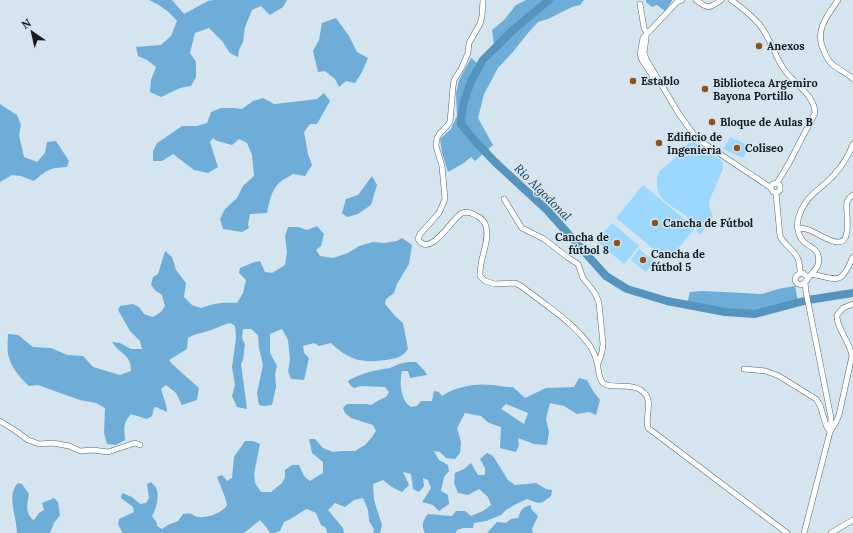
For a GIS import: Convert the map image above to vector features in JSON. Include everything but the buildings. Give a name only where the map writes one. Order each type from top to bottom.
[{"type":"street","points":[[483,0],[480,24],[469,43],[468,52],[461,69],[454,80],[450,122],[437,138],[436,146],[442,166],[445,199],[439,213],[420,234],[418,239],[424,244],[434,242],[462,213],[468,212],[482,219],[486,226],[487,234],[480,268],[480,276],[485,281],[495,284],[515,283],[575,328],[590,348],[598,364],[599,373],[603,384],[608,386],[628,386],[640,390],[646,395],[648,402],[648,428],[787,533]]},
{"type":"street","points":[[682,0],[676,1],[643,38],[640,54],[642,60],[676,116],[684,124],[692,137],[703,147],[718,156],[723,156],[770,187],[776,194],[780,236],[783,242],[798,258],[800,273]]},
{"type":"street","points":[[696,0],[707,7],[711,7],[721,0]]},
{"type":"street","points":[[731,0],[752,16],[761,26],[782,67],[811,99],[815,108],[815,112],[788,163],[776,183],[770,187]]},
{"type":"street","points":[[838,0],[823,24],[820,34],[821,46],[832,64],[853,79]]},
{"type":"street","points":[[640,4],[646,34]]},
{"type":"street","points":[[800,273],[797,274],[795,280],[797,283],[803,284],[818,264],[818,254],[816,250],[804,242],[801,238],[797,227],[798,218],[804,205],[812,194],[834,176],[842,165],[853,144]]},
{"type":"street","points":[[776,183],[780,185],[780,190],[776,194]]},
{"type":"street","points":[[797,227],[808,230],[825,238],[839,242],[843,241],[848,226],[847,202],[853,195]]},
{"type":"street","points":[[504,199],[522,228],[544,240],[578,264],[583,278],[596,293],[599,303],[603,344],[598,364]]},
{"type":"street","points":[[812,274],[829,278],[839,278],[843,276],[848,269],[853,257]]},
{"type":"street","points":[[800,273],[805,275],[806,292],[831,418],[830,432],[804,533]]},
{"type":"street","points":[[830,432],[839,415],[852,356],[851,349],[837,323],[836,315],[843,308],[853,304]]},
{"type":"street","points":[[744,369],[766,371],[779,376],[816,399],[820,405],[826,425],[830,432]]},
{"type":"street","points":[[0,421],[28,440],[39,444],[53,443],[69,446],[80,451],[93,450],[108,452],[135,443],[140,444]]},
{"type":"street","points":[[831,533],[853,520]]},
{"type":"shaded area","points":[[149,0],[172,0],[184,14],[208,1],[214,0],[287,0],[283,7],[270,15],[261,6],[252,10],[245,27],[243,42],[239,50],[238,57],[230,53],[222,41],[209,28],[195,33],[190,53],[196,62],[196,77],[191,86],[180,88],[161,97],[150,92],[151,80],[156,67],[147,60],[138,56],[136,47],[161,45],[171,36],[177,21],[171,14]]},
{"type":"shaded area","points":[[526,0],[584,0],[580,5],[538,22],[498,68],[484,94],[478,118],[493,145],[475,161],[471,157],[464,163],[448,172],[442,153],[440,139],[451,129],[457,116],[456,93],[459,80],[471,58],[482,67],[495,53],[492,30],[504,20],[516,5]]},
{"type":"shaded area","points":[[646,0],[672,1],[665,11],[657,5],[652,7],[646,2]]},
{"type":"shaded area","points":[[336,18],[349,36],[357,52],[368,58],[355,83],[346,81],[339,87],[335,79],[325,71],[318,72],[313,51],[319,40],[322,23]]},
{"type":"shaded area","points":[[324,93],[330,101],[317,124],[310,124],[304,132],[308,154],[312,165],[305,176],[293,174],[282,180],[272,193],[267,213],[250,214],[248,225],[249,228],[242,232],[223,229],[220,219],[225,209],[237,198],[243,186],[254,176],[252,155],[247,143],[239,139],[232,145],[217,141],[213,138],[210,142],[218,167],[208,173],[194,170],[173,154],[162,161],[153,161],[153,151],[157,143],[182,126],[197,126],[207,123],[211,112],[221,108],[242,109],[253,101],[263,98],[274,104],[317,99]]},
{"type":"shaded area","points":[[0,104],[17,115],[21,125],[19,135],[24,157],[37,162],[45,153],[47,142],[56,141],[69,161],[67,167],[49,170],[34,181],[21,176],[12,175],[0,182]]},
{"type":"shaded area","name":"Coliseo","points":[[730,137],[750,146],[743,158],[723,149]]},
{"type":"shaded area","points":[[692,140],[721,160],[723,164],[723,169],[710,199],[709,206],[713,217],[709,220],[700,235],[691,219],[661,198],[657,185],[657,177],[659,172]]},
{"type":"shaded area","points":[[372,176],[377,185],[371,205],[358,214],[347,217],[342,213],[346,199],[358,195]]},
{"type":"shaded area","name":"Cancha de Fútbol","points":[[643,185],[695,228],[668,261],[616,218]]},
{"type":"shaded area","name":"Cancha de fútbol 8","points":[[612,223],[639,246],[624,264],[596,241]]},
{"type":"shaded area","points":[[317,226],[324,234],[321,246],[316,250],[320,256],[333,258],[348,253],[359,246],[373,242],[384,243],[397,241],[402,238],[412,245],[409,264],[397,284],[394,293],[386,299],[385,304],[403,323],[408,349],[401,356],[378,361],[366,361],[355,359],[345,354],[331,343],[319,346],[314,343],[303,346],[304,353],[309,358],[304,380],[291,379],[288,371],[290,360],[288,340],[282,329],[270,334],[270,353],[277,366],[275,374],[276,387],[272,405],[264,406],[259,405],[257,393],[263,365],[258,335],[251,329],[243,329],[242,338],[245,344],[241,364],[247,409],[237,407],[232,396],[235,385],[232,367],[236,338],[235,326],[230,323],[195,334],[188,338],[187,349],[169,360],[199,388],[197,400],[182,405],[176,393],[166,385],[161,389],[166,403],[167,412],[156,407],[154,408],[152,416],[147,419],[131,414],[125,426],[125,440],[116,445],[107,444],[104,433],[105,408],[96,403],[80,400],[38,385],[29,386],[13,367],[9,359],[8,334],[18,335],[33,347],[51,348],[67,355],[83,356],[93,367],[120,375],[131,371],[131,365],[127,357],[112,342],[120,343],[131,349],[142,349],[140,341],[130,331],[118,310],[120,306],[133,304],[139,307],[144,314],[153,317],[161,312],[165,306],[162,295],[151,285],[153,277],[158,274],[165,251],[172,257],[176,270],[186,283],[184,297],[192,305],[201,308],[219,303],[237,303],[243,293],[246,280],[239,273],[240,268],[260,261],[265,272],[272,273],[285,265],[287,252],[285,236],[288,227],[298,227],[307,230]]},
{"type":"shaded area","name":"Cancha de fútbol 5","points":[[639,249],[654,261],[646,272],[631,260]]},
{"type":"shaded area","points":[[795,286],[798,301],[755,313],[725,311],[687,304],[690,292],[702,291],[762,294]]},
{"type":"shaded area","points":[[407,362],[416,362],[427,375],[410,378],[408,371],[402,371],[402,393],[405,401],[411,407],[417,406],[421,401],[432,401],[434,391],[439,392],[442,396],[465,386],[494,385],[513,387],[525,398],[546,388],[574,387],[579,378],[587,380],[600,400],[596,415],[589,412],[577,414],[564,406],[550,403],[546,419],[549,432],[547,445],[534,444],[518,438],[519,445],[516,452],[500,448],[501,427],[489,423],[481,416],[465,413],[457,428],[461,442],[460,453],[455,459],[446,458],[440,452],[434,451],[439,460],[448,465],[449,471],[444,477],[441,491],[448,495],[449,504],[439,511],[433,505],[422,502],[431,488],[428,480],[423,478],[424,486],[419,492],[413,489],[411,474],[403,472],[409,485],[402,492],[383,480],[373,484],[374,500],[382,525],[380,533],[373,533],[374,529],[369,521],[368,510],[363,498],[354,500],[345,507],[335,503],[328,510],[343,528],[344,533],[327,533],[326,528],[321,525],[316,513],[307,509],[284,522],[280,531],[274,533],[270,533],[260,520],[244,533],[122,532],[118,524],[119,519],[134,512],[133,507],[121,498],[122,493],[132,497],[140,504],[146,503],[149,498],[147,484],[151,482],[157,489],[158,493],[156,507],[152,516],[157,523],[157,526],[162,529],[178,521],[183,514],[191,514],[197,517],[210,516],[225,508],[227,505],[225,497],[217,477],[222,475],[227,481],[232,478],[234,457],[245,441],[253,441],[260,444],[254,474],[255,483],[261,492],[271,492],[282,483],[285,477],[285,470],[292,465],[299,465],[304,476],[310,481],[323,473],[323,462],[312,453],[309,439],[315,439],[323,448],[333,452],[355,451],[365,445],[376,431],[373,425],[351,418],[345,413],[343,408],[347,404],[371,405],[386,397],[389,392],[385,387],[361,386],[354,388],[348,381],[363,374],[390,368]],"holes":[[[506,404],[528,413],[524,424],[501,409]]]},
{"type":"shaded area","points":[[487,453],[493,456],[508,480],[515,485],[536,483],[546,489],[552,490],[551,496],[540,503],[527,499],[506,510],[501,515],[486,521],[474,523],[473,528],[457,530],[456,533],[425,533],[423,523],[428,514],[452,516],[456,511],[465,511],[471,516],[483,511],[491,505],[488,497],[479,489],[468,495],[458,493],[454,483],[455,473],[464,469],[471,463],[478,475],[485,475],[485,468],[480,459]]},
{"type":"shaded area","points":[[18,483],[22,484],[29,494],[27,505],[28,512],[34,520],[39,513],[44,510],[42,503],[54,498],[58,502],[60,515],[54,523],[50,533],[17,533],[12,500]]},
{"type":"shaded area","points":[[531,505],[531,509],[538,516],[532,529],[533,533],[487,533],[497,522],[506,523],[511,519],[518,518],[522,509]]},
{"type":"waterway","name":"Río Algodonal","points":[[549,0],[513,30],[483,60],[471,81],[463,105],[461,124],[495,162],[547,210],[606,276],[627,289],[667,301],[725,312],[755,314],[808,300],[853,293]]},
{"type":"place","name":"Anexos","points":[[759,46]]},
{"type":"place","name":"Establo","points":[[633,81]]},
{"type":"place","name":"Biblioteca Argemiro Bayona Portillo","points":[[705,89]]},
{"type":"place","name":"Bloque de Aulas B","points":[[712,122]]},
{"type":"place","name":"Edificio de Ingenieria","points":[[659,143]]},
{"type":"place","name":"Coliseo","points":[[737,148]]},
{"type":"place","name":"Cancha de Fútbol","points":[[655,223]]},
{"type":"place","name":"Cancha de fútbol 8","points":[[617,243]]},
{"type":"place","name":"Cancha de fútbol 5","points":[[643,260]]}]
